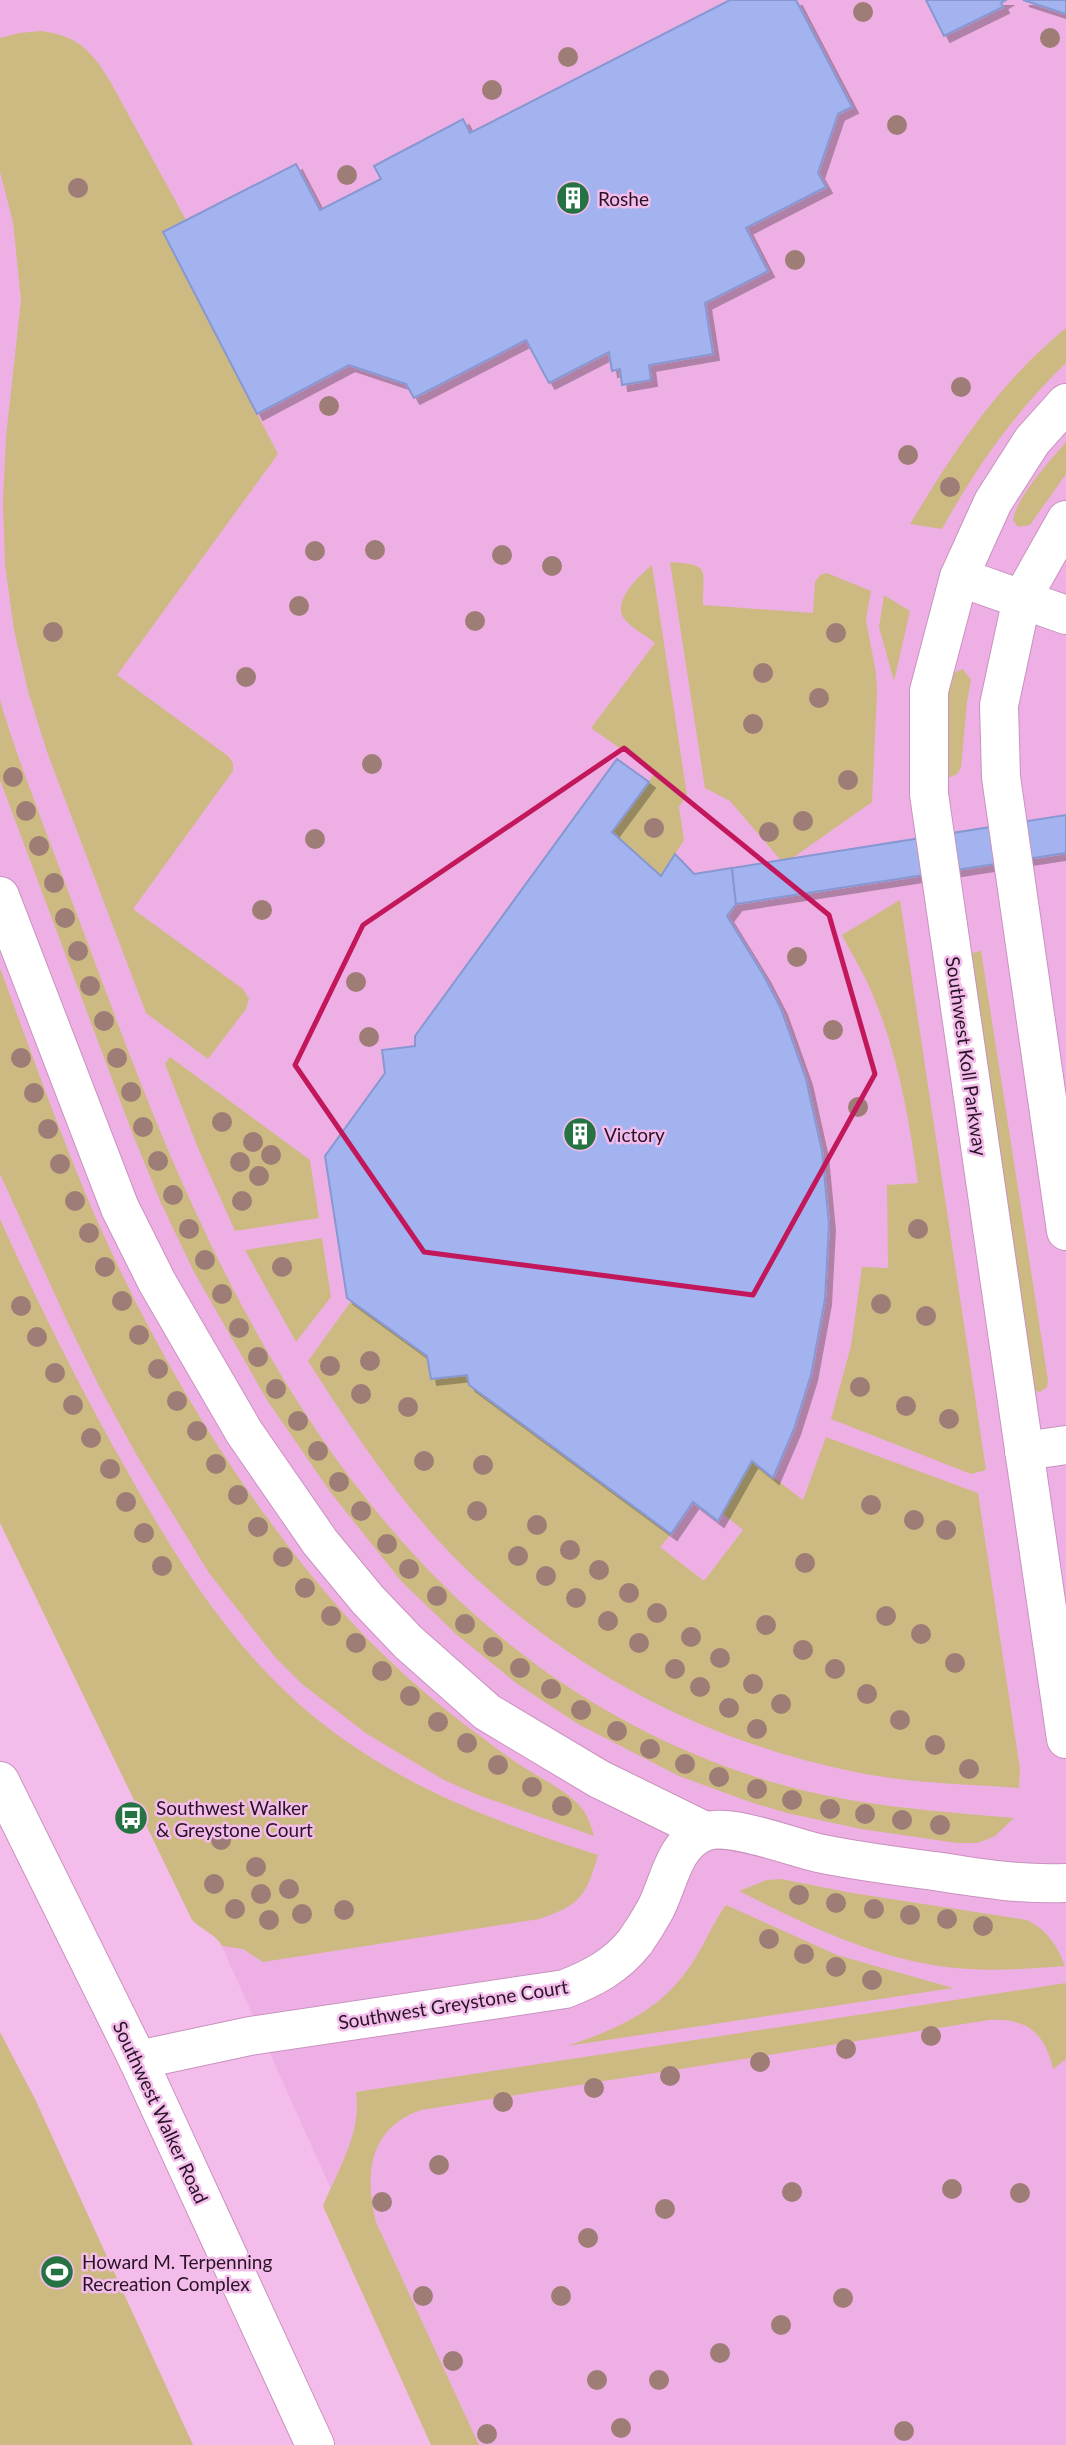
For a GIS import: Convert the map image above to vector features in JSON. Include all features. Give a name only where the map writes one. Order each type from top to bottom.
[{"type":"street","name":"Southwest Koll Parkway","points":[[1066,403],[1032,441],[993,502],[959,577],[929,691],[929,794],[1066,1739]]},
{"type":"street","points":[[1066,520],[1021,598],[999,705],[1001,777],[1066,1231]]},
{"type":"street","points":[[959,577],[1066,615]]},
{"type":"street","points":[[0,896],[121,1208],[150,1269],[244,1432],[320,1542],[368,1600],[408,1642],[487,1712],[599,1779],[705,1831],[734,1830],[816,1852],[903,1867],[1002,1881],[1066,1883]]},
{"type":"street","points":[[1024,1451],[1066,1445]]},
{"type":"street","name":"Southwest Walker Road","points":[[0,1781],[138,2060],[315,2445]]},
{"type":"street","name":"Southwest Greystone Court","points":[[138,2060],[250,2036],[565,1989],[593,1978],[616,1962],[635,1942],[655,1909],[682,1848],[705,1831]]},
{"type":"highlighted area","points":[[624,748],[829,915],[875,1074],[753,1295],[424,1252],[295,1065],[363,925]]},
{"type":"shaded area","points":[[0,0],[1066,0],[1066,2445],[446,2445],[219,1940],[209,1930],[0,1503]]},
{"type":"shaded area","points":[[41,31],[65,37],[82,46],[110,81],[186,220],[163,232],[278,454],[117,675],[228,756],[233,763],[233,771],[133,909],[243,989],[249,999],[246,1009],[208,1059],[146,1013],[47,752],[28,691],[14,630],[5,565],[3,501],[6,437],[21,300],[13,222],[0,172],[0,38]]},
{"type":"shaded area","points":[[1066,328],[1066,363],[1030,401],[998,441],[942,529],[910,524],[961,444],[998,395]]},
{"type":"shaded area","points":[[1066,442],[1066,474],[1030,525],[1018,527],[1013,520],[1021,500]]},
{"type":"shaded area","points":[[670,562],[699,567],[703,576],[703,605],[813,613],[815,582],[820,575],[827,573],[871,591],[866,620],[877,692],[872,802],[784,864],[730,801],[705,788]]},
{"type":"shaded area","points":[[652,565],[687,795],[679,807],[684,840],[661,876],[612,832],[655,773],[591,728],[655,643],[630,625],[621,610],[629,588]]},
{"type":"shaded area","points":[[884,595],[910,611],[894,681],[879,627]]},
{"type":"shaded area","points":[[963,669],[971,680],[961,768],[951,777],[947,776],[947,698],[953,673]]},
{"type":"shaded area","points":[[0,700],[26,778],[161,1134],[217,1257],[280,1373],[353,1482],[438,1580],[536,1664],[649,1733],[779,1784],[837,1798],[896,1807],[1014,1818],[995,1836],[977,1843],[957,1843],[861,1829],[787,1813],[679,1776],[578,1724],[516,1683],[456,1634],[402,1582],[331,1493],[267,1400],[193,1270],[161,1203],[0,780]]},
{"type":"shaded area","points":[[900,900],[986,1470],[971,1474],[831,1419],[851,1346],[862,1267],[888,1268],[887,1185],[918,1183],[906,1110],[889,1039],[869,986],[842,935]]},
{"type":"shaded area","points":[[981,951],[1048,1380],[1047,1387],[1040,1392],[1033,1390],[963,955]]},
{"type":"shaded area","points":[[0,968],[85,1193],[122,1275],[174,1373],[232,1468],[297,1558],[368,1639],[406,1676],[467,1726],[572,1798],[586,1814],[594,1836],[478,1795],[444,1780],[367,1734],[302,1684],[275,1657],[209,1573],[136,1454],[100,1388],[0,1174]]},
{"type":"shaded area","points":[[170,1057],[310,1160],[319,1218],[235,1231],[165,1064]]},
{"type":"shaded area","points":[[0,1219],[60,1346],[126,1469],[187,1571],[234,1636],[288,1694],[318,1720],[383,1765],[487,1816],[598,1855],[585,1890],[573,1904],[539,1919],[263,1962],[243,1949],[222,1946],[192,1920],[0,1523]]},
{"type":"shaded area","points":[[322,1238],[331,1297],[296,1342],[245,1250]]},
{"type":"shaded area","points":[[352,1300],[427,1356],[431,1379],[467,1375],[469,1385],[671,1534],[660,1547],[704,1581],[743,1530],[722,1513],[752,1461],[803,1500],[826,1437],[978,1493],[1020,1769],[1019,1788],[895,1779],[800,1759],[695,1722],[597,1671],[551,1640],[507,1606],[442,1545],[400,1495],[308,1361]]},
{"type":"shaded area","points":[[781,1879],[852,1893],[1027,1920],[1040,1928],[1050,1939],[1065,1966],[976,1969],[919,1963],[839,1938],[739,1891],[767,1880]]},
{"type":"shaded area","points":[[726,1905],[837,1955],[953,1988],[567,2046],[620,2025],[666,1995],[691,1965]]},
{"type":"shaded area","points":[[1066,1983],[1066,2059],[1053,2069],[1045,2046],[1032,2030],[1014,2022],[989,2020],[421,2110],[390,2128],[374,2155],[371,2170],[372,2204],[376,2222],[479,2445],[431,2445],[323,2206],[352,2137],[357,2107],[356,2092]]},
{"type":"shaded area","name":"Howard M. Terpenning Recreation Complex","points":[[0,2032],[35,2099],[193,2445],[0,2445]]},
{"type":"building","name":"Roshe","points":[[730,0],[796,0],[852,107],[838,114],[818,173],[826,187],[746,228],[768,271],[705,303],[713,354],[649,365],[651,380],[622,385],[620,369],[612,371],[609,352],[549,383],[526,340],[414,398],[406,384],[349,365],[257,414],[163,232],[296,164],[320,210],[381,179],[374,166],[463,119],[470,133]]},
{"type":"building","points":[[926,0],[1006,0],[1001,3],[1003,7],[944,36]]},
{"type":"building","points":[[1023,0],[1066,0],[1066,14]]},
{"type":"building","name":"Victory","points":[[617,759],[649,782],[612,832],[661,876],[675,854],[694,874],[732,868],[736,904],[727,916],[781,1009],[806,1079],[822,1151],[829,1224],[825,1299],[811,1375],[794,1429],[773,1478],[752,1461],[718,1521],[693,1502],[671,1534],[469,1385],[467,1375],[431,1379],[427,1356],[347,1298],[325,1156],[385,1073],[382,1050],[415,1046],[415,1036]]},
{"type":"building","points":[[1066,815],[1066,853],[736,904],[732,868]]},
{"type":"place","name":"Roshe","points":[[573,198]]},
{"type":"place","name":"Victory","points":[[580,1134]]},
{"type":"place","name":"Southwest Walker & Greystone Court","points":[[131,1818]]},
{"type":"place","name":"Howard M. Terpenning Recreation Complex","points":[[57,2272]]}]
